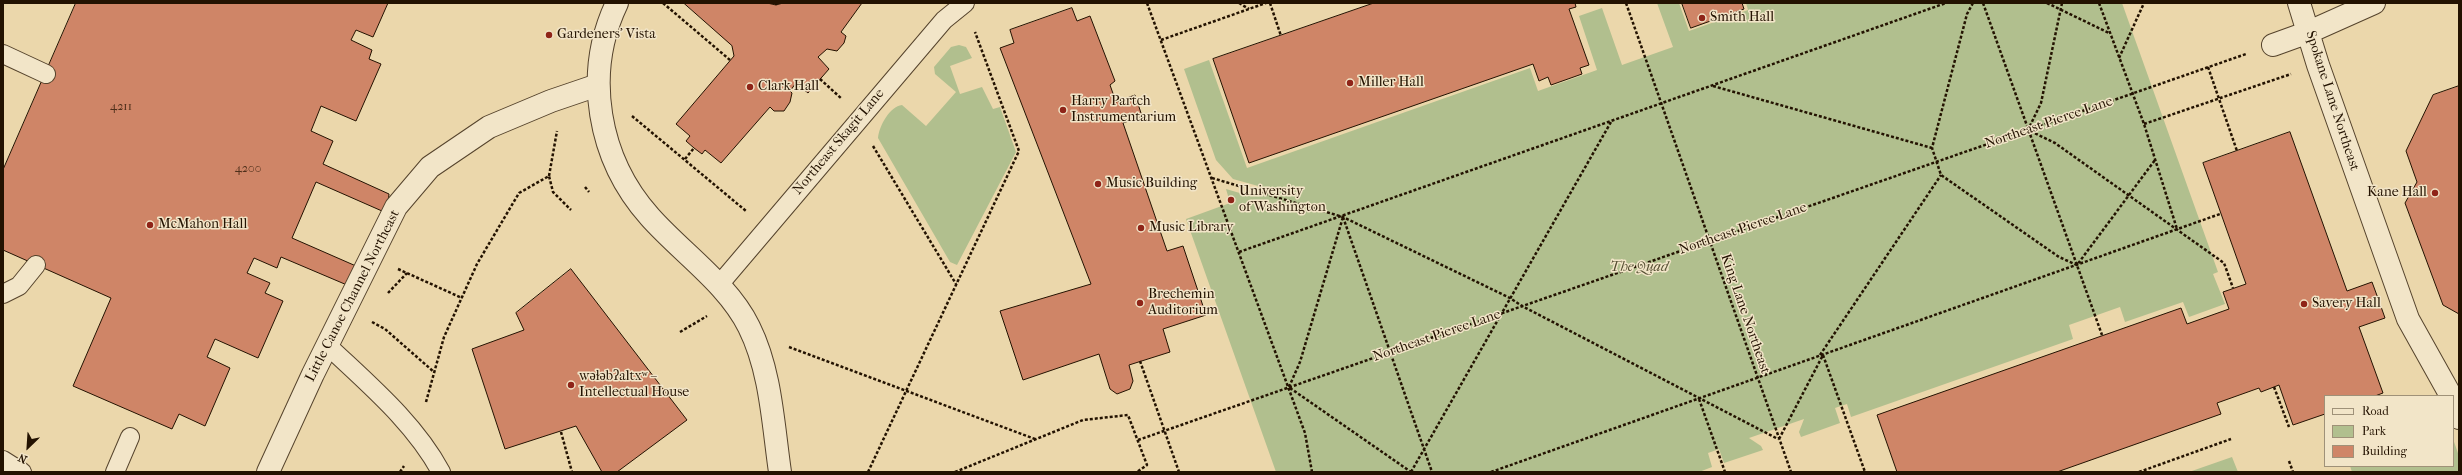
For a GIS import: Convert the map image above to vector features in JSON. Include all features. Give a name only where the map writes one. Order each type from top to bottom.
[{"type":"street","points":[[617,3],[603,40],[598,85],[601,122],[610,151],[629,191],[651,218],[694,258],[733,303],[749,327],[764,365],[780,472]]},
{"type":"street","name":"Spokane Lane Northeast","points":[[2299,3],[2318,65],[2408,319],[2450,395]]},
{"type":"street","points":[[2273,45],[2309,32],[2374,3]]},
{"type":"street","name":"Little Canoe Channel Northeast","points":[[268,472],[328,345],[396,207],[430,167],[489,127],[551,101],[598,85]]},
{"type":"street","points":[[2454,404],[2459,418]]},
{"type":"lane","name":"Northeast Skagit Lane","points":[[718,286],[944,20],[964,3]]},
{"type":"lane","points":[[3,54],[46,74]]},
{"type":"lane","points":[[3,294],[19,286],[36,265]]},
{"type":"lane","points":[[328,345],[390,405],[432,455],[441,472]]},
{"type":"lane","points":[[115,472],[130,436]]},
{"type":"lane","points":[[3,460],[22,472]]},
{"type":"path","points":[[663,3],[730,60]]},
{"type":"path","points":[[868,472],[1018,151],[964,3]]},
{"type":"path","points":[[1147,3],[1306,433],[1312,472]]},
{"type":"path","points":[[1239,3],[1249,9]]},
{"type":"path","points":[[1161,40],[1266,3]]},
{"type":"path","points":[[1270,3],[1281,36]]},
{"type":"path","name":"King Lane Northeast","points":[[1626,3],[1778,439],[1791,472]]},
{"type":"path","points":[[1239,252],[1343,217],[1946,3]]},
{"type":"path","points":[[1973,3],[1967,14],[1932,148],[1941,175],[2059,257],[2077,265]]},
{"type":"path","points":[[1983,3],[2102,335]]},
{"type":"path","points":[[2047,3],[2109,33]]},
{"type":"path","points":[[2028,130],[2041,103],[2062,3]]},
{"type":"path","points":[[2099,3],[2131,94],[2144,124],[2178,230]]},
{"type":"path","points":[[2119,59],[2144,3]]},
{"type":"path","name":"Northeast Pierce Lane","points":[[1138,440],[2251,53]]},
{"type":"path","points":[[2208,67],[2237,151]]},
{"type":"path","points":[[820,79],[846,102],[956,285]]},
{"type":"path","points":[[2144,124],[2259,85]]},
{"type":"path","points":[[1712,86],[1932,148]]},
{"type":"path","points":[[628,115],[634,116],[724,192]]},
{"type":"path","points":[[1289,387],[1411,472],[1611,122]]},
{"type":"path","points":[[2028,130],[2055,143],[2224,263],[2233,288]]},
{"type":"path","points":[[557,131],[549,176],[553,192],[571,210]]},
{"type":"path","points":[[685,159],[694,148]]},
{"type":"path","points":[[2077,265],[2155,160]]},
{"type":"path","points":[[1212,178],[1343,217],[1510,298],[1522,306],[1698,399],[1778,439],[1821,355],[1941,175]]},
{"type":"path","points":[[400,472],[415,436],[444,337],[477,264],[519,193],[549,176]]},
{"type":"path","points":[[585,188],[589,192]]},
{"type":"path","points":[[1491,472],[2220,214]]},
{"type":"path","points":[[1343,217],[1432,472]]},
{"type":"path","points":[[1289,387],[1300,362],[1343,217]]},
{"type":"path","points":[[372,255],[462,298]]},
{"type":"path","points":[[680,332],[709,315]]},
{"type":"path","points":[[371,321],[385,329],[434,372]]},
{"type":"path","points":[[749,327],[784,345],[906,389],[1035,439]]},
{"type":"path","points":[[1821,355],[1865,472]]},
{"type":"path","points":[[1140,361],[1166,430],[1178,472]]},
{"type":"path","points":[[2274,387],[2289,426]]},
{"type":"path","points":[[1698,399],[1725,472]]},
{"type":"path","points":[[956,472],[1083,420],[1128,415],[1147,465],[1137,472]]},
{"type":"path","points":[[561,432],[572,472]]},
{"type":"path","points":[[2139,472],[2231,439]]},
{"type":"path","points":[[2289,461],[2294,472]]},
{"type":"green space","name":"The Quad","points":[[1657,3],[1679,3],[1689,31],[1748,10],[1746,3],[2122,3],[2218,272],[2213,274],[2225,304],[2189,317],[2183,302],[2125,322],[2120,307],[2069,325],[2073,339],[1851,417],[1847,404],[1835,408],[1840,423],[1801,437],[1799,432],[1804,419],[1749,438],[1761,446],[1763,450],[1724,463],[1719,449],[1708,453],[1712,467],[1699,472],[1276,472],[1186,219],[1230,203],[1226,189],[1250,196],[1269,189],[1233,179],[1216,160],[1184,69],[1209,60],[1247,168],[1530,68],[1538,91],[1597,70],[1579,16],[1602,8],[1622,65],[1673,47]]},
{"type":"green space","points":[[959,45],[966,47],[972,58],[950,66],[960,94],[982,87],[993,109],[1000,107],[1016,152],[957,265],[950,262],[878,138],[880,128],[886,117],[898,106],[902,105],[926,126],[956,92],[935,74],[934,67],[951,47]]},
{"type":"green space","points":[[2454,442],[2459,456],[2459,472],[2352,472],[2350,467],[2454,467]]},
{"type":"green space","points":[[2232,457],[2238,472],[2189,472]]},
{"type":"building","name":"McMahon Hall","points":[[76,3],[388,3],[373,37],[356,30],[351,40],[372,50],[369,59],[381,64],[356,121],[321,106],[311,131],[333,141],[323,164],[389,194],[388,203],[382,211],[316,182],[292,238],[356,266],[347,285],[281,257],[277,268],[254,258],[247,273],[270,283],[265,293],[283,301],[258,358],[215,339],[207,357],[230,368],[205,426],[179,414],[172,429],[73,386],[111,298],[3,250],[3,170]]},
{"type":"building","name":"Clark Hall","points":[[684,3],[767,3],[776,5],[783,3],[862,3],[841,32],[846,36],[844,43],[837,51],[827,49],[818,57],[829,69],[808,93],[796,83],[790,91],[792,93],[790,102],[784,111],[774,111],[770,107],[721,163],[705,150],[702,154],[694,148],[686,141],[690,136],[676,124],[734,56],[732,46]]},
{"type":"building","name":"Miller Hall","points":[[1374,3],[1575,3],[1576,7],[1569,9],[1589,65],[1580,68],[1582,74],[1551,85],[1548,77],[1539,81],[1533,64],[1249,163],[1213,59]]},
{"type":"building","name":"Smith Hall","points":[[1682,3],[1742,3],[1744,9],[1691,28]]},
{"type":"building","name":"Music Building","points":[[1072,8],[1077,21],[1090,16],[1115,81],[1110,85],[1116,102],[1135,95],[1142,116],[1123,123],[1167,251],[1183,246],[1206,315],[1163,329],[1170,352],[1129,365],[1133,381],[1130,389],[1117,394],[1110,389],[1099,354],[1023,380],[1000,311],[1091,284],[1000,48],[1014,43],[1010,30]]},
{"type":"building","name":"Kane Hall","points":[[2459,86],[2459,314],[2443,305],[2405,203],[2417,182],[2406,151],[2433,95]]},
{"type":"building","name":"Savery Hall","points":[[2290,132],[2347,291],[2372,282],[2379,301],[2385,318],[2359,327],[2383,393],[2378,395],[2324,395],[2324,414],[2293,425],[2279,385],[2261,392],[2259,388],[2217,403],[2221,414],[2057,472],[1897,472],[1877,415],[2181,308],[2187,324],[2229,309],[2223,292],[2246,284],[2203,163]]},
{"type":"building","name":"wǝɫǝbʔaltxʷ – Intellectual House","points":[[571,269],[687,420],[617,472],[602,472],[576,426],[505,449],[472,349],[524,330],[516,313]]},
{"type":"place","name":"Smith Hall","points":[[1702,18]]},
{"type":"place","name":"Gardeners' Vista","points":[[549,35]]},
{"type":"place","name":"Miller Hall","points":[[1350,83]]},
{"type":"place","name":"Clark Hall","points":[[750,87]]},
{"type":"place","name":"Harry Partch Instrumentarium","points":[[1063,110]]},
{"type":"place","name":"Music Building","points":[[1098,184]]},
{"type":"place","name":"Kane Hall","points":[[2435,193]]},
{"type":"place","name":"University of Washington","points":[[1231,200]]},
{"type":"place","name":"McMahon Hall","points":[[150,225]]},
{"type":"place","name":"Music Library","points":[[1141,228]]},
{"type":"place","name":"Brechemin Auditorium","points":[[1140,303]]},
{"type":"place","name":"Savery Hall","points":[[2304,304]]},
{"type":"place","name":"wǝɫǝbʔaltxʷ – Intellectual House","points":[[571,385]]}]
